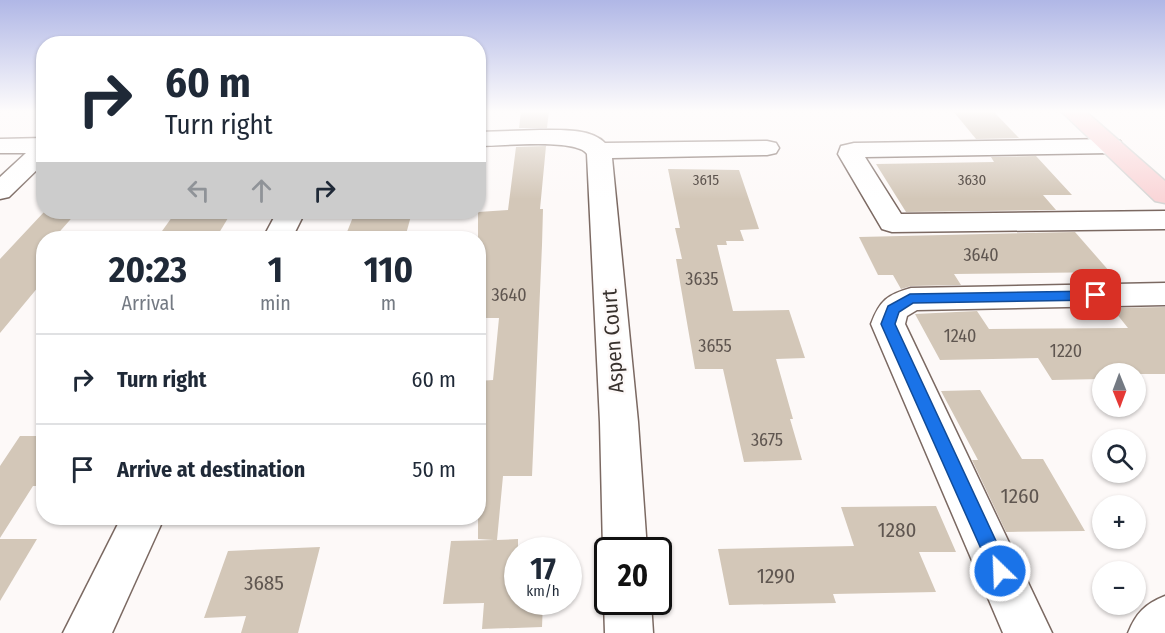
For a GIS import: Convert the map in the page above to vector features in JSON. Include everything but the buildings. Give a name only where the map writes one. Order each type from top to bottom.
[{"type":"main road","points":[[1105,141],[1165,195]]},
{"type":"street","points":[[576,141],[591,145],[767,148]]},
{"type":"street","name":"Aspen Court","points":[[591,145],[619,422],[625,537]]},
{"type":"street","points":[[0,146],[36,147]]},
{"type":"street","points":[[1111,146],[850,151],[892,223],[1165,220]]},
{"type":"street","points":[[0,191],[36,155]]},
{"type":"street","points":[[1028,633],[888,324],[893,309],[910,299],[1165,294]]},
{"type":"street","points":[[87,633],[140,525]]},
{"type":"street","points":[[628,615],[629,633]]},
{"type":"street","points":[[1152,633],[1165,620]]},
{"type":"route","points":[[1000,571],[888,324],[893,309],[910,299],[1096,295]]}]
